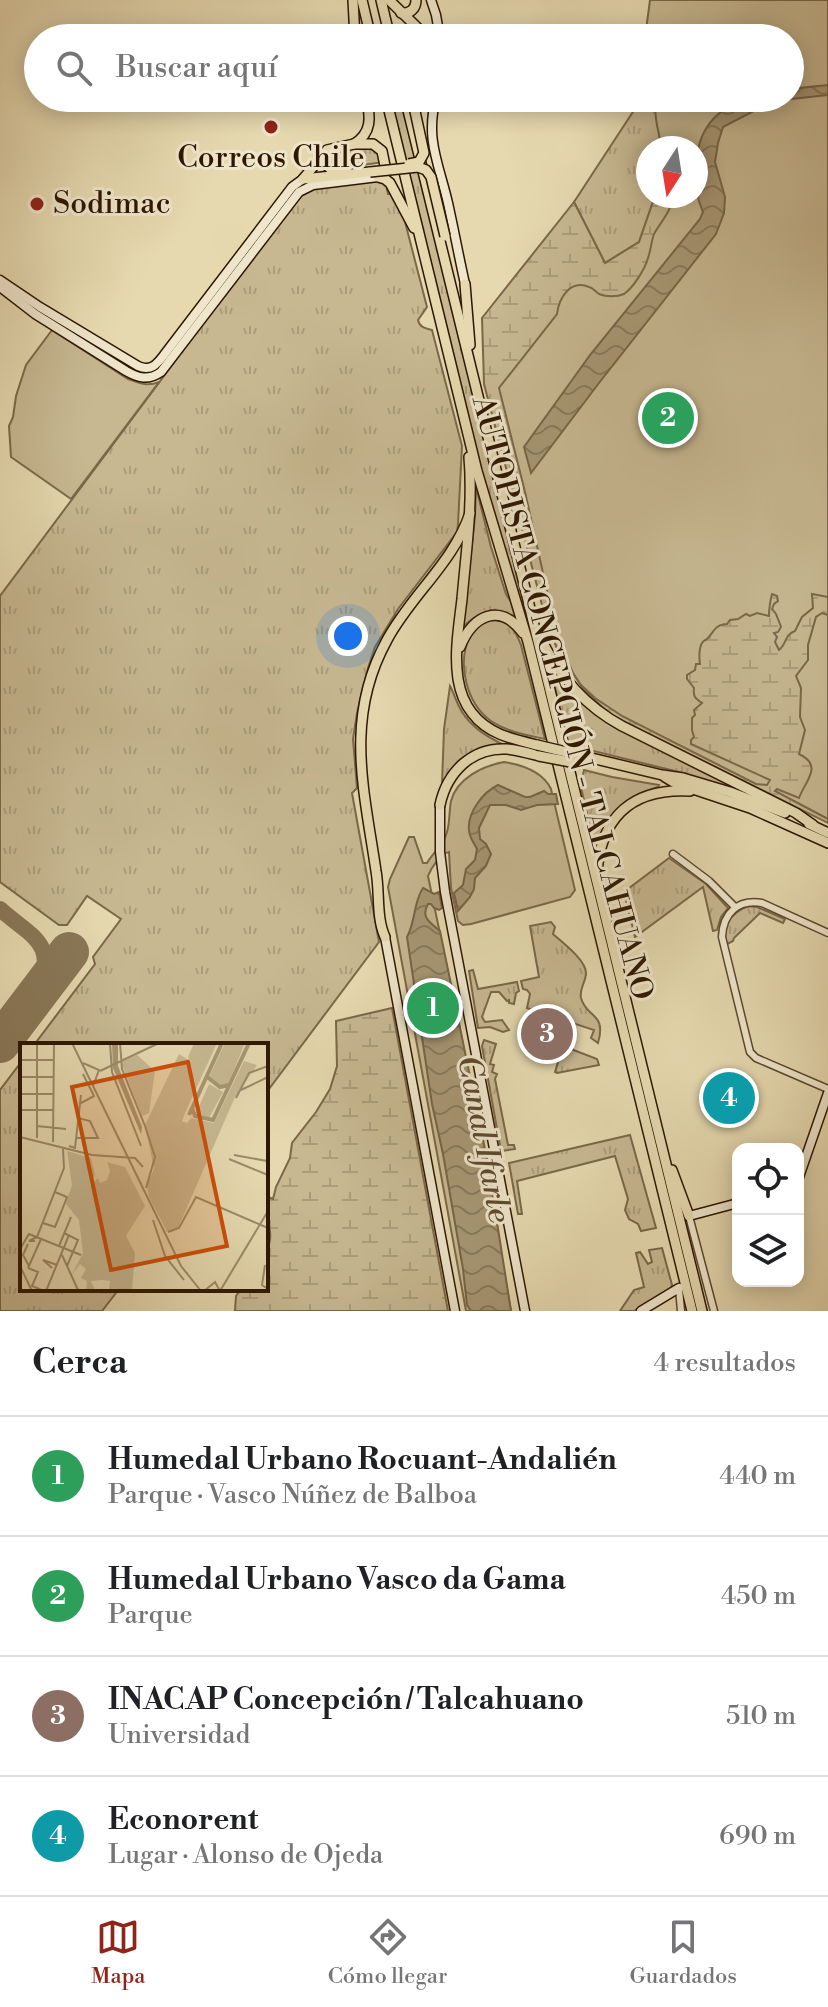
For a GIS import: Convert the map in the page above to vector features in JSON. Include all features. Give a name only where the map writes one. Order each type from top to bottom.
[{"type":"main road","points":[[353,0],[354,24]]},
{"type":"main road","points":[[362,0],[368,24]]},
{"type":"main road","points":[[381,0],[387,24]]},
{"type":"main road","points":[[389,0],[413,24]]},
{"type":"main road","points":[[401,13],[412,11],[416,0]]},
{"type":"main road","points":[[354,144],[364,138],[368,130],[369,112]]},
{"type":"main road","name":"AUTOPISTA CONCEPCIÓN - TALCAHUANO","points":[[389,112],[468,434],[528,642],[692,1311]]},
{"type":"main road","name":"AUTOPISTA CONCEPCIÓN - TALCAHUANO","points":[[413,112],[460,324],[702,1311]]},
{"type":"main road","points":[[373,173],[414,164],[423,158],[424,148],[414,112]]},
{"type":"main road","points":[[373,144],[381,149],[385,158],[383,172],[303,179],[331,149],[373,144]]},
{"type":"main road","points":[[331,149],[325,158],[326,164],[330,170],[339,172],[373,173],[418,167],[426,170],[431,177],[454,274],[460,324]]},
{"type":"main road","points":[[373,173],[392,185],[422,250]]},
{"type":"main road","points":[[465,284],[471,364]]},
{"type":"main road","points":[[468,434],[470,513],[457,662],[460,689],[476,718],[497,733],[538,750],[706,784],[828,833]]},
{"type":"main road","points":[[385,937],[360,771],[364,707],[387,639],[457,544],[470,513]]},
{"type":"main road","points":[[457,662],[469,630],[475,622],[487,616],[509,619],[528,642]]},
{"type":"main road","points":[[533,620],[565,679],[601,714],[796,813],[813,825]]},
{"type":"main road","points":[[440,805],[448,781],[460,766],[474,756],[498,749],[538,750]]},
{"type":"main road","points":[[662,775],[675,783],[750,808],[828,843]]},
{"type":"main road","points":[[597,884],[603,841],[610,826],[626,808],[644,796],[658,792],[707,793]]},
{"type":"main road","points":[[801,830],[828,852]]},
{"type":"main road","points":[[662,1149],[689,1216]]},
{"type":"main road","points":[[679,1288],[682,1269]]},
{"type":"street","points":[[431,0],[438,24]]},
{"type":"street","points":[[432,112],[431,136],[465,284]]},
{"type":"street","points":[[0,287],[35,314],[126,371],[140,378],[152,377],[161,372],[299,192],[313,185],[373,173]]},
{"type":"street","points":[[0,280],[141,368],[152,368],[292,187],[303,179]]},
{"type":"street","points":[[440,805],[440,852],[445,892],[525,1311]]},
{"type":"street","points":[[673,854],[709,881],[735,907]]},
{"type":"street","points":[[804,1162],[828,1091],[750,1052],[722,937],[724,921],[735,907],[747,902],[762,903],[828,933]]},
{"type":"street","points":[[385,937],[455,1311]]},
{"type":"street","points":[[714,1311],[689,1216],[732,1205]]},
{"type":"street","points":[[641,1311],[679,1288],[681,1311]]},
{"type":"green space","points":[[650,0],[828,0],[828,597],[812,594],[813,608],[802,617],[779,650],[774,633],[781,627],[772,609],[778,601],[777,596],[772,594],[769,616],[746,614],[715,629],[701,645],[700,664],[696,664],[695,670],[687,675],[695,697],[702,703],[694,710],[691,744],[770,780],[767,785],[756,784],[622,716],[581,685],[557,636],[499,388],[557,314],[560,302],[571,288],[582,285],[605,296],[624,294],[644,267],[654,234],[670,208],[708,208],[708,136],[660,136],[656,112],[804,112],[804,24],[647,24]]},
{"type":"green space","points":[[828,95],[828,823],[611,715],[584,690],[557,649],[542,605],[484,384],[482,318],[574,202],[605,263],[639,242],[651,208],[701,208],[703,212]]},
{"type":"green space","points":[[393,112],[405,112],[559,744],[477,456]]},
{"type":"green space","points":[[633,112],[672,112],[669,136],[636,136],[636,208],[651,208],[639,242],[605,263],[574,202]]},
{"type":"green space","points":[[372,146],[384,162],[331,167],[329,158],[335,151]]},
{"type":"green space","points":[[385,179],[388,194],[393,194],[404,218],[427,307],[418,320],[421,326],[432,330],[462,446],[457,532],[398,609],[375,647],[357,713],[353,739],[357,788],[352,793],[379,942],[268,1090],[268,1043],[36,1043],[95,964],[93,957],[121,919],[87,896],[67,925],[59,925],[0,882],[0,596],[306,190]]},
{"type":"green space","points":[[52,330],[128,379],[147,384],[159,382],[71,499],[11,457],[9,426],[26,365]]},
{"type":"green space","points":[[476,487],[491,547],[515,616],[488,612],[463,625],[475,517]]},
{"type":"green space","points":[[822,613],[828,615],[828,819],[775,791],[777,789],[799,798],[811,774],[810,764],[799,754],[805,730],[800,717],[801,688],[796,676],[808,660],[808,645],[816,617]]},
{"type":"green space","points":[[491,619],[507,624],[519,639],[545,739],[497,725],[482,713],[470,693],[464,669],[467,645],[475,629]]},
{"type":"green space","points":[[549,664],[588,708],[611,725],[758,799],[679,772],[569,745]]},
{"type":"green space","points":[[450,686],[470,722],[508,747],[485,748],[442,784],[444,729]]},
{"type":"green space","points":[[504,762],[532,770],[551,789],[575,890],[570,897],[463,925],[458,921],[451,888],[449,852],[440,858],[428,876],[462,1039],[511,1311],[466,1311],[388,887],[409,837],[414,837],[423,863],[427,863],[446,836],[451,801],[459,786],[480,770]]},
{"type":"green space","points":[[584,770],[659,785],[630,800],[595,856],[579,779],[582,779]]},
{"type":"green space","points":[[669,858],[706,884],[728,908],[717,930],[713,931],[703,887],[635,937],[624,892]]},
{"type":"green space","points":[[748,906],[785,919],[783,923],[760,913],[727,944],[725,931],[728,921]]},
{"type":"green space","points":[[551,922],[555,927],[553,934],[585,968],[581,998],[598,1020],[598,1043],[591,1038],[594,1030],[527,1008],[530,994],[523,989],[521,981],[539,977],[530,926]]},
{"type":"green space","points":[[473,970],[478,989],[517,982],[519,991],[514,1004],[499,992],[491,992],[482,1017],[485,1022],[502,1020],[509,1030],[478,1028],[469,971]]},
{"type":"green space","points":[[392,1008],[448,1311],[235,1311],[240,1291],[268,1291],[268,1197],[273,1199],[290,1158],[292,1143],[330,1089],[337,1066],[336,1021]]},
{"type":"green space","points":[[484,1040],[496,1044],[490,1064],[494,1065],[492,1072],[497,1074],[495,1079],[508,1145],[514,1145],[515,1149],[501,1151],[482,1046]]},
{"type":"green space","points":[[563,1046],[597,1059],[599,1065],[555,1072]]},
{"type":"green space","points":[[20,1064],[20,1291],[117,1291],[102,1311],[0,1311],[0,1090]]},
{"type":"green space","points":[[630,1135],[656,1228],[641,1231],[638,1224],[629,1219],[625,1210],[628,1199],[615,1156],[517,1181],[522,1214],[518,1214],[509,1163]]},
{"type":"green space","points":[[662,1248],[671,1288],[634,1311],[620,1311],[634,1290],[644,1287],[636,1253],[640,1252],[648,1264],[652,1262],[649,1250]]},
{"type":"water","points":[[828,85],[828,95],[804,98],[804,88]]},
{"type":"water","points":[[721,112],[752,112],[723,127],[718,143],[715,162],[725,197],[724,213],[716,234],[531,473],[524,447],[590,355],[700,219],[702,208],[708,208],[708,136],[703,136]]},
{"type":"water","points":[[498,785],[525,797],[544,791],[556,794],[558,804],[521,810],[506,805],[490,805],[479,828],[480,839],[491,854],[486,866],[475,878],[470,897],[458,911],[454,893],[463,885],[466,869],[475,860],[477,849],[469,833],[473,810]]},
{"type":"water","points":[[423,888],[434,894],[439,892],[442,908],[439,910],[428,904],[425,913],[440,931],[487,1159],[511,1311],[471,1311],[467,1305],[407,937]]},
{"type":"taxiway","points":[[0,909],[31,935],[43,951],[45,962],[38,993]]},
{"type":"runway","points":[[0,1043],[69,952]]},
{"type":"place","name":"Correos Chile","points":[[271,127]]},
{"type":"place","name":"Sodimac","points":[[37,204]]},
{"type":"place","name":"Humedal Urbano Vasco da Gama","points":[[668,418]]},
{"type":"place","name":"Humedal Urbano Rocuant-Andalién","points":[[433,1008]]},
{"type":"place","name":"INACAP Concepción / Talcahuano","points":[[547,1034]]},
{"type":"place","name":"Econorent","points":[[729,1098]]},
{"type":"water label","name":"Canal Ifarle","points":[[484,1139]]}]
